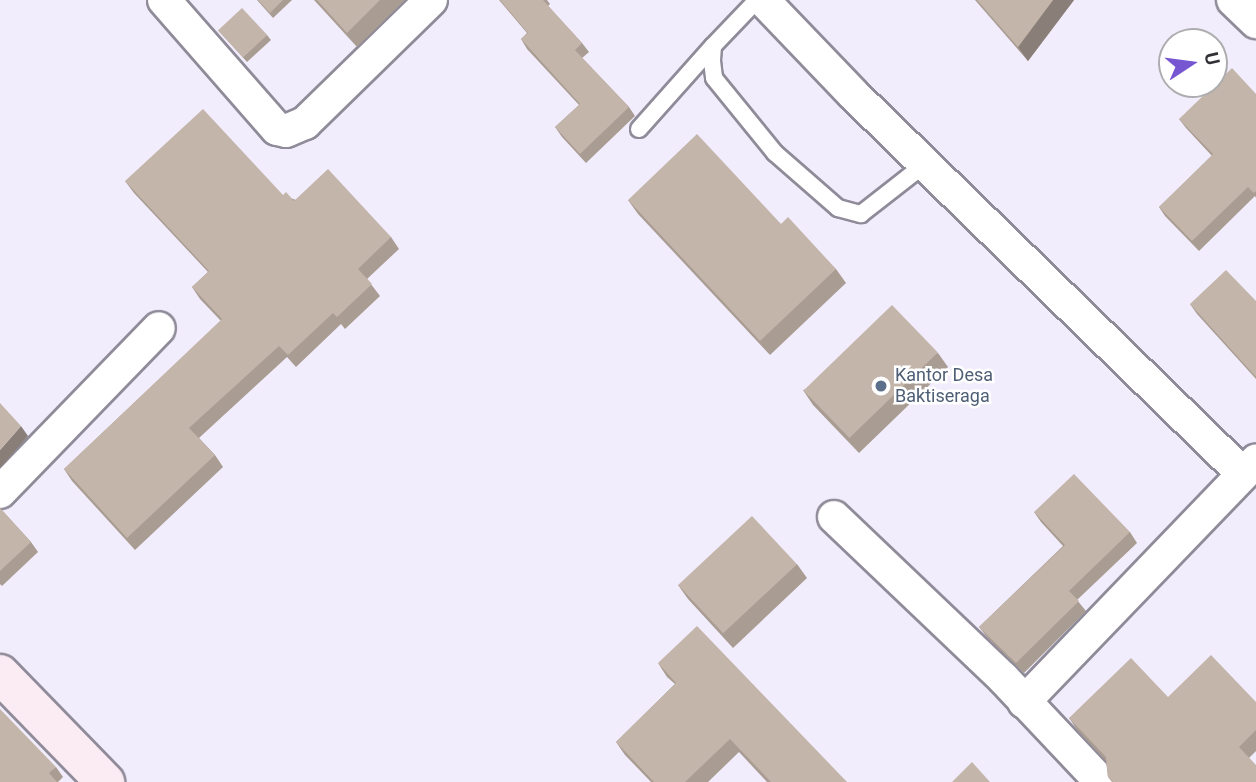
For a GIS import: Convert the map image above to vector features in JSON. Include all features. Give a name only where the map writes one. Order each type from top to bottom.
[{"type":"main road","points":[[0,674],[105,782]]},
{"type":"street","points":[[164,0],[277,130],[286,131],[305,123],[431,0]]},
{"type":"street","points":[[760,0],[925,164],[1249,466],[1024,702]]},
{"type":"street","points":[[1233,0],[1256,22]]},
{"type":"street","points":[[0,492],[159,328]]},
{"type":"street","points":[[834,517],[1024,702],[1101,782]]},
{"type":"lane","points":[[639,129],[713,46],[760,0]]},
{"type":"lane","points":[[713,46],[714,78],[775,153],[838,208],[861,214],[925,164]]},
{"type":"building","points":[[258,0],[283,0],[270,13]]},
{"type":"building","points":[[317,0],[380,0],[347,33]]},
{"type":"building","points":[[500,0],[543,0],[582,43],[575,50],[629,107],[580,154],[555,127],[580,104],[521,39],[528,33]]},
{"type":"building","points":[[977,0],[1053,0],[1018,47]]},
{"type":"building","points":[[242,8],[267,35],[243,58],[218,31]]},
{"type":"building","points":[[1232,68],[1256,94],[1256,191],[1254,193],[1248,187],[1192,241],[1159,207],[1213,154],[1179,119],[1201,98],[1228,98],[1228,72]]},
{"type":"building","points":[[203,109],[283,195],[286,192],[294,201],[328,169],[391,237],[358,269],[372,284],[337,317],[333,313],[288,355],[279,346],[189,428],[215,455],[127,538],[64,469],[222,319],[192,287],[209,271],[125,181]]},
{"type":"building","points":[[697,134],[781,224],[788,217],[836,269],[760,341],[628,200]]},
{"type":"building","points":[[1226,270],[1256,301],[1256,377],[1190,304]]},
{"type":"building","name":"Kantor Desa Baktiseraga","points":[[892,305],[938,352],[849,438],[804,390]]},
{"type":"building","points":[[0,403],[21,426],[0,450]]},
{"type":"building","points":[[1074,474],[1130,532],[1069,591],[1079,601],[1016,663],[979,627],[1065,545],[1034,512]]},
{"type":"building","points":[[0,508],[31,542],[0,571]]},
{"type":"building","points":[[752,516],[797,564],[723,633],[678,585]]},
{"type":"building","points":[[697,626],[847,782],[771,782],[730,739],[685,782],[654,782],[616,742],[676,683],[658,663]]},
{"type":"building","points":[[1211,655],[1256,702],[1256,730],[1239,747],[1256,765],[1256,782],[1113,782],[1108,777],[1106,757],[1069,718],[1131,658],[1168,697]]},
{"type":"building","points":[[0,709],[56,767],[49,773],[57,782],[0,782]]},
{"type":"building","points":[[972,762],[990,782],[952,782]]},
{"type":"place","name":"Kantor Desa Baktiseraga","points":[[881,386]]}]
